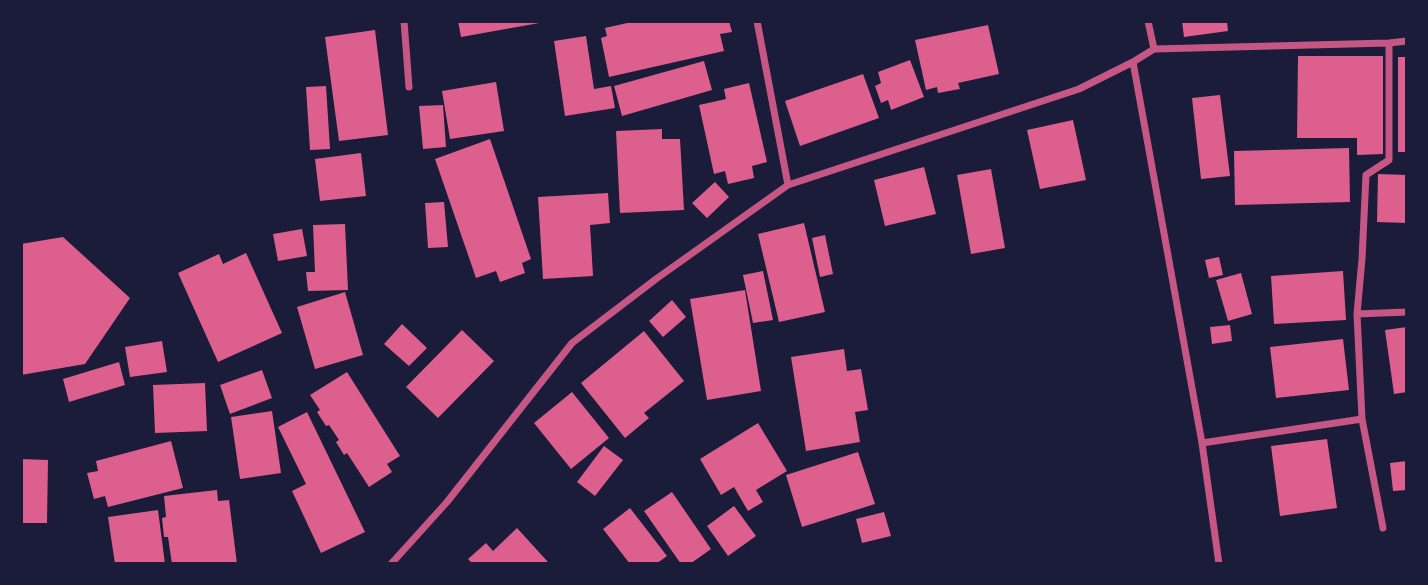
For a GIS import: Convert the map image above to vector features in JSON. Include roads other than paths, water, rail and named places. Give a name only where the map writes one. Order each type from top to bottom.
[{"type":"street","points":[[404,21],[410,87]]},
{"type":"street","points":[[757,21],[788,184]]},
{"type":"street","points":[[1148,21],[1154,49]]},
{"type":"street","points":[[391,564],[447,502],[572,343],[788,184],[1079,89],[1154,49],[1407,41]]},
{"type":"street","points":[[1383,528],[1362,418],[1357,314],[1366,175],[1389,160],[1389,43]]},
{"type":"street","points":[[1133,62],[1202,443],[1219,564]]},
{"type":"street","points":[[1357,314],[1407,312]]},
{"type":"street","points":[[1202,443],[1362,418]]}]
